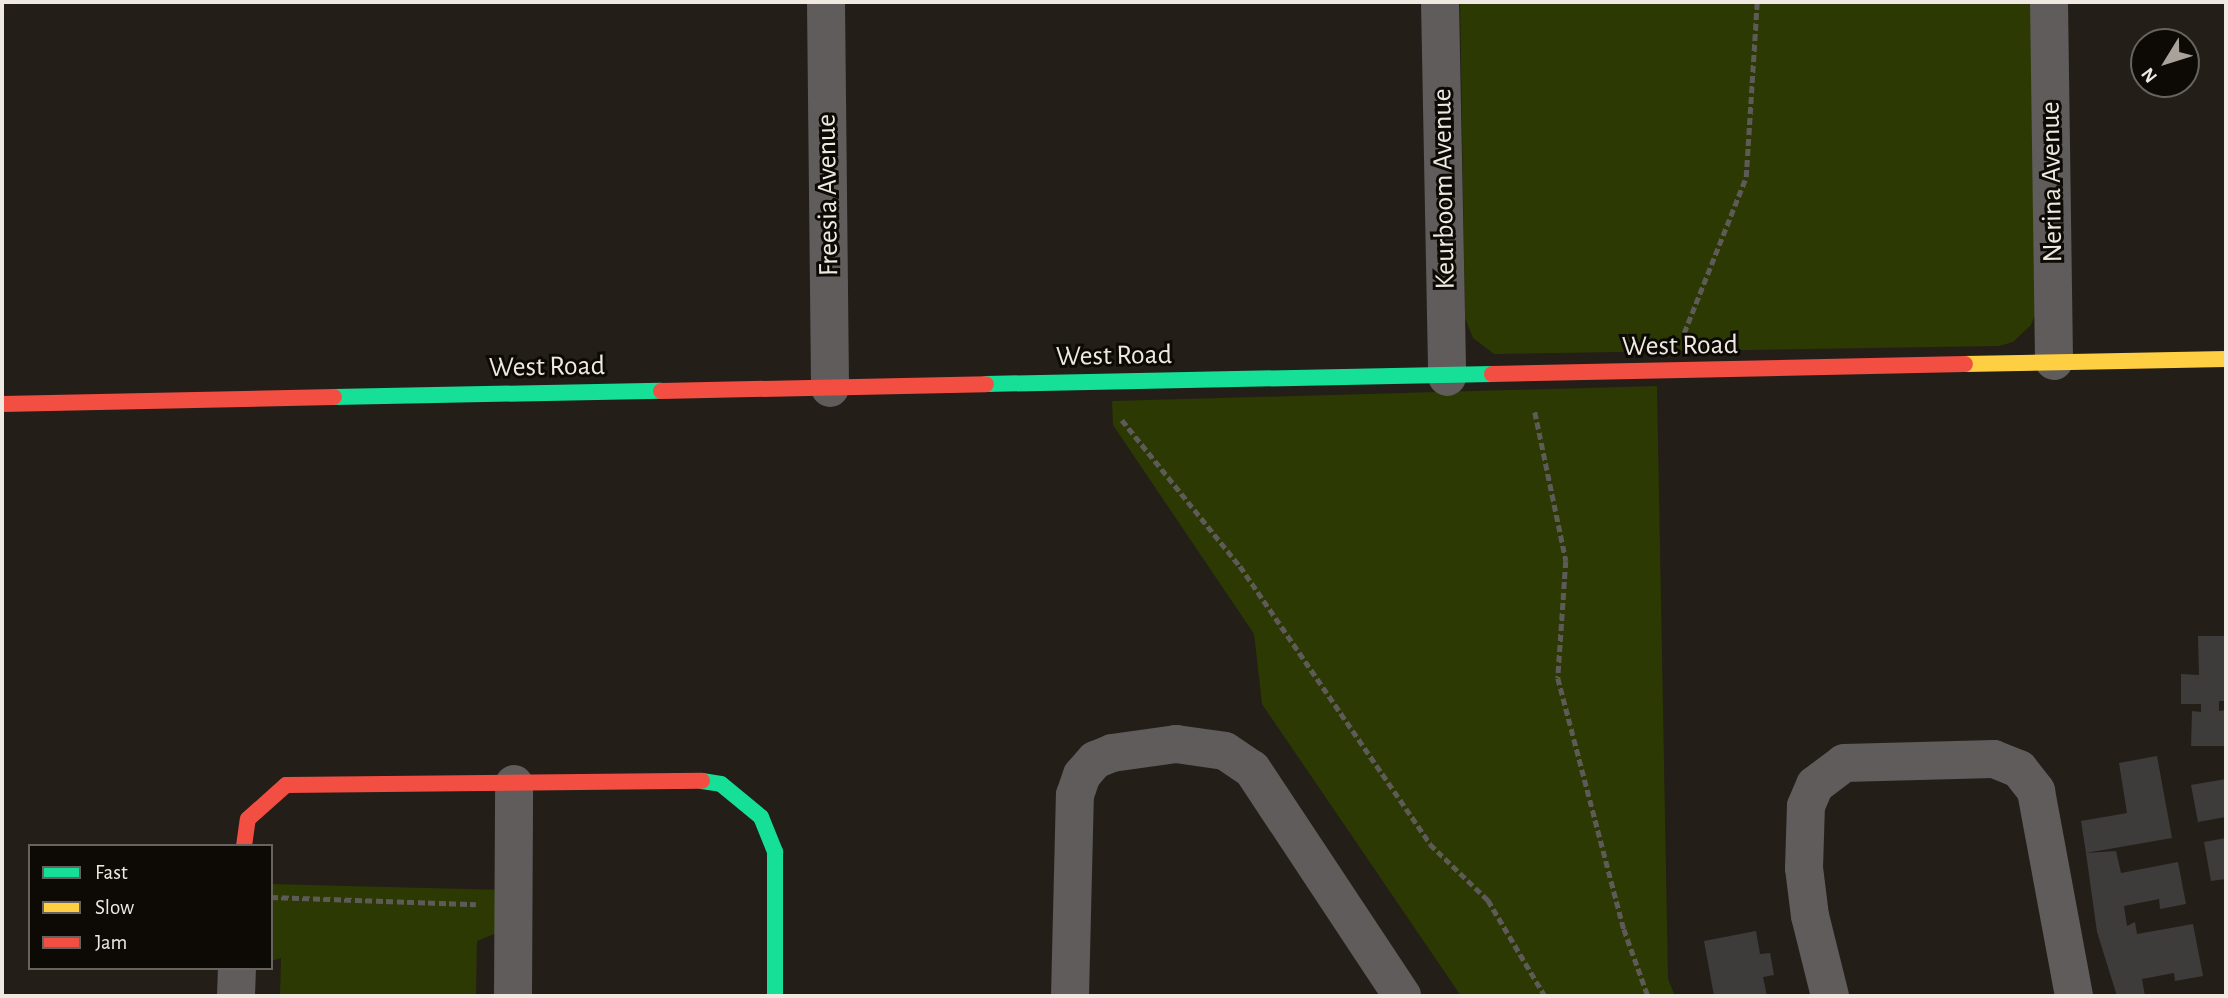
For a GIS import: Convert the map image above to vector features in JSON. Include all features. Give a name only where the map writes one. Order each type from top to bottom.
[{"type":"street","name":"Freesia Avenue","points":[[826,2],[830,388]]},
{"type":"street","name":"Keurboom Avenue","points":[[1440,2],[1447,377]]},
{"type":"street","name":"Nerina Avenue","points":[[2049,2],[2054,361]]},
{"type":"street","name":"West Road","points":[[2,404],[1668,373],[2054,361],[2226,359]]},
{"type":"street","points":[[1070,996],[1075,795],[1082,775],[1095,760],[1112,753],[1176,744],[1225,751],[1252,769],[1402,996]]},
{"type":"street","points":[[1830,996],[1810,916],[1804,868],[1806,806],[1815,785],[1844,764],[1994,759],[2019,769],[2036,791],[2074,996]]},
{"type":"street","points":[[244,844],[248,819],[270,794],[286,785],[514,784],[694,779],[721,783],[742,798],[761,817],[775,852],[775,996]]},
{"type":"street","points":[[513,996],[514,784]]},
{"type":"street","points":[[236,996],[237,970]]},
{"type":"path","points":[[1668,373],[1746,177],[1757,2]]},
{"type":"path","points":[[1528,374],[1566,561],[1558,678],[1624,929],[1648,996]]},
{"type":"path","points":[[1084,383],[1133,431],[1240,566],[1430,844],[1488,900],[1545,996]]},
{"type":"path","points":[[273,897],[497,905],[513,890]]},
{"type":"green space","points":[[1460,2],[2031,2],[2035,315],[2031,325],[2013,342],[1999,346],[1494,354],[1473,338],[1465,318]]},
{"type":"green space","points":[[1657,386],[1668,979],[1675,996],[1461,996],[1262,704],[1254,634],[1113,425],[1112,401]]},
{"type":"green space","points":[[273,884],[505,890],[504,930],[477,941],[476,996],[280,996],[281,958],[273,960]]},
{"type":"building","points":[[2198,636],[2226,636],[2226,701],[2219,701],[2219,711],[2225,710],[2225,746],[2191,746],[2192,711],[2201,712],[2201,704],[2181,704],[2181,674],[2199,675]]},
{"type":"building","points":[[2157,756],[2172,838],[2086,853],[2081,821],[2127,813],[2119,763]]},
{"type":"building","points":[[2226,779],[2226,817],[2198,822],[2191,785]]},
{"type":"building","points":[[2226,838],[2226,879],[2211,881],[2204,842]]},
{"type":"building","points":[[2116,851],[2121,873],[2178,862],[2186,904],[2160,909],[2159,899],[2124,906],[2127,926],[2135,922],[2137,934],[2193,924],[2203,976],[2175,981],[2174,973],[2142,979],[2145,996],[2117,996],[2097,932],[2086,853]]},
{"type":"building","points":[[1756,931],[1760,954],[1770,953],[1774,975],[1763,977],[1767,996],[1714,996],[1704,941]]},
{"type":"traffic: fast","points":[[986,384],[1492,374]]},
{"type":"traffic: fast","points":[[334,397],[661,391]]},
{"type":"traffic: fast","points":[[702,781],[721,784],[761,817],[775,852],[775,996]]},
{"type":"traffic: slow","points":[[1965,364],[2226,359]]},
{"type":"traffic: jam","points":[[1492,374],[1965,364]]},
{"type":"traffic: jam","points":[[661,391],[986,384]]},
{"type":"traffic: jam","points":[[2,404],[334,397]]},
{"type":"traffic: jam","points":[[244,844],[248,819],[286,785],[702,781]]}]
